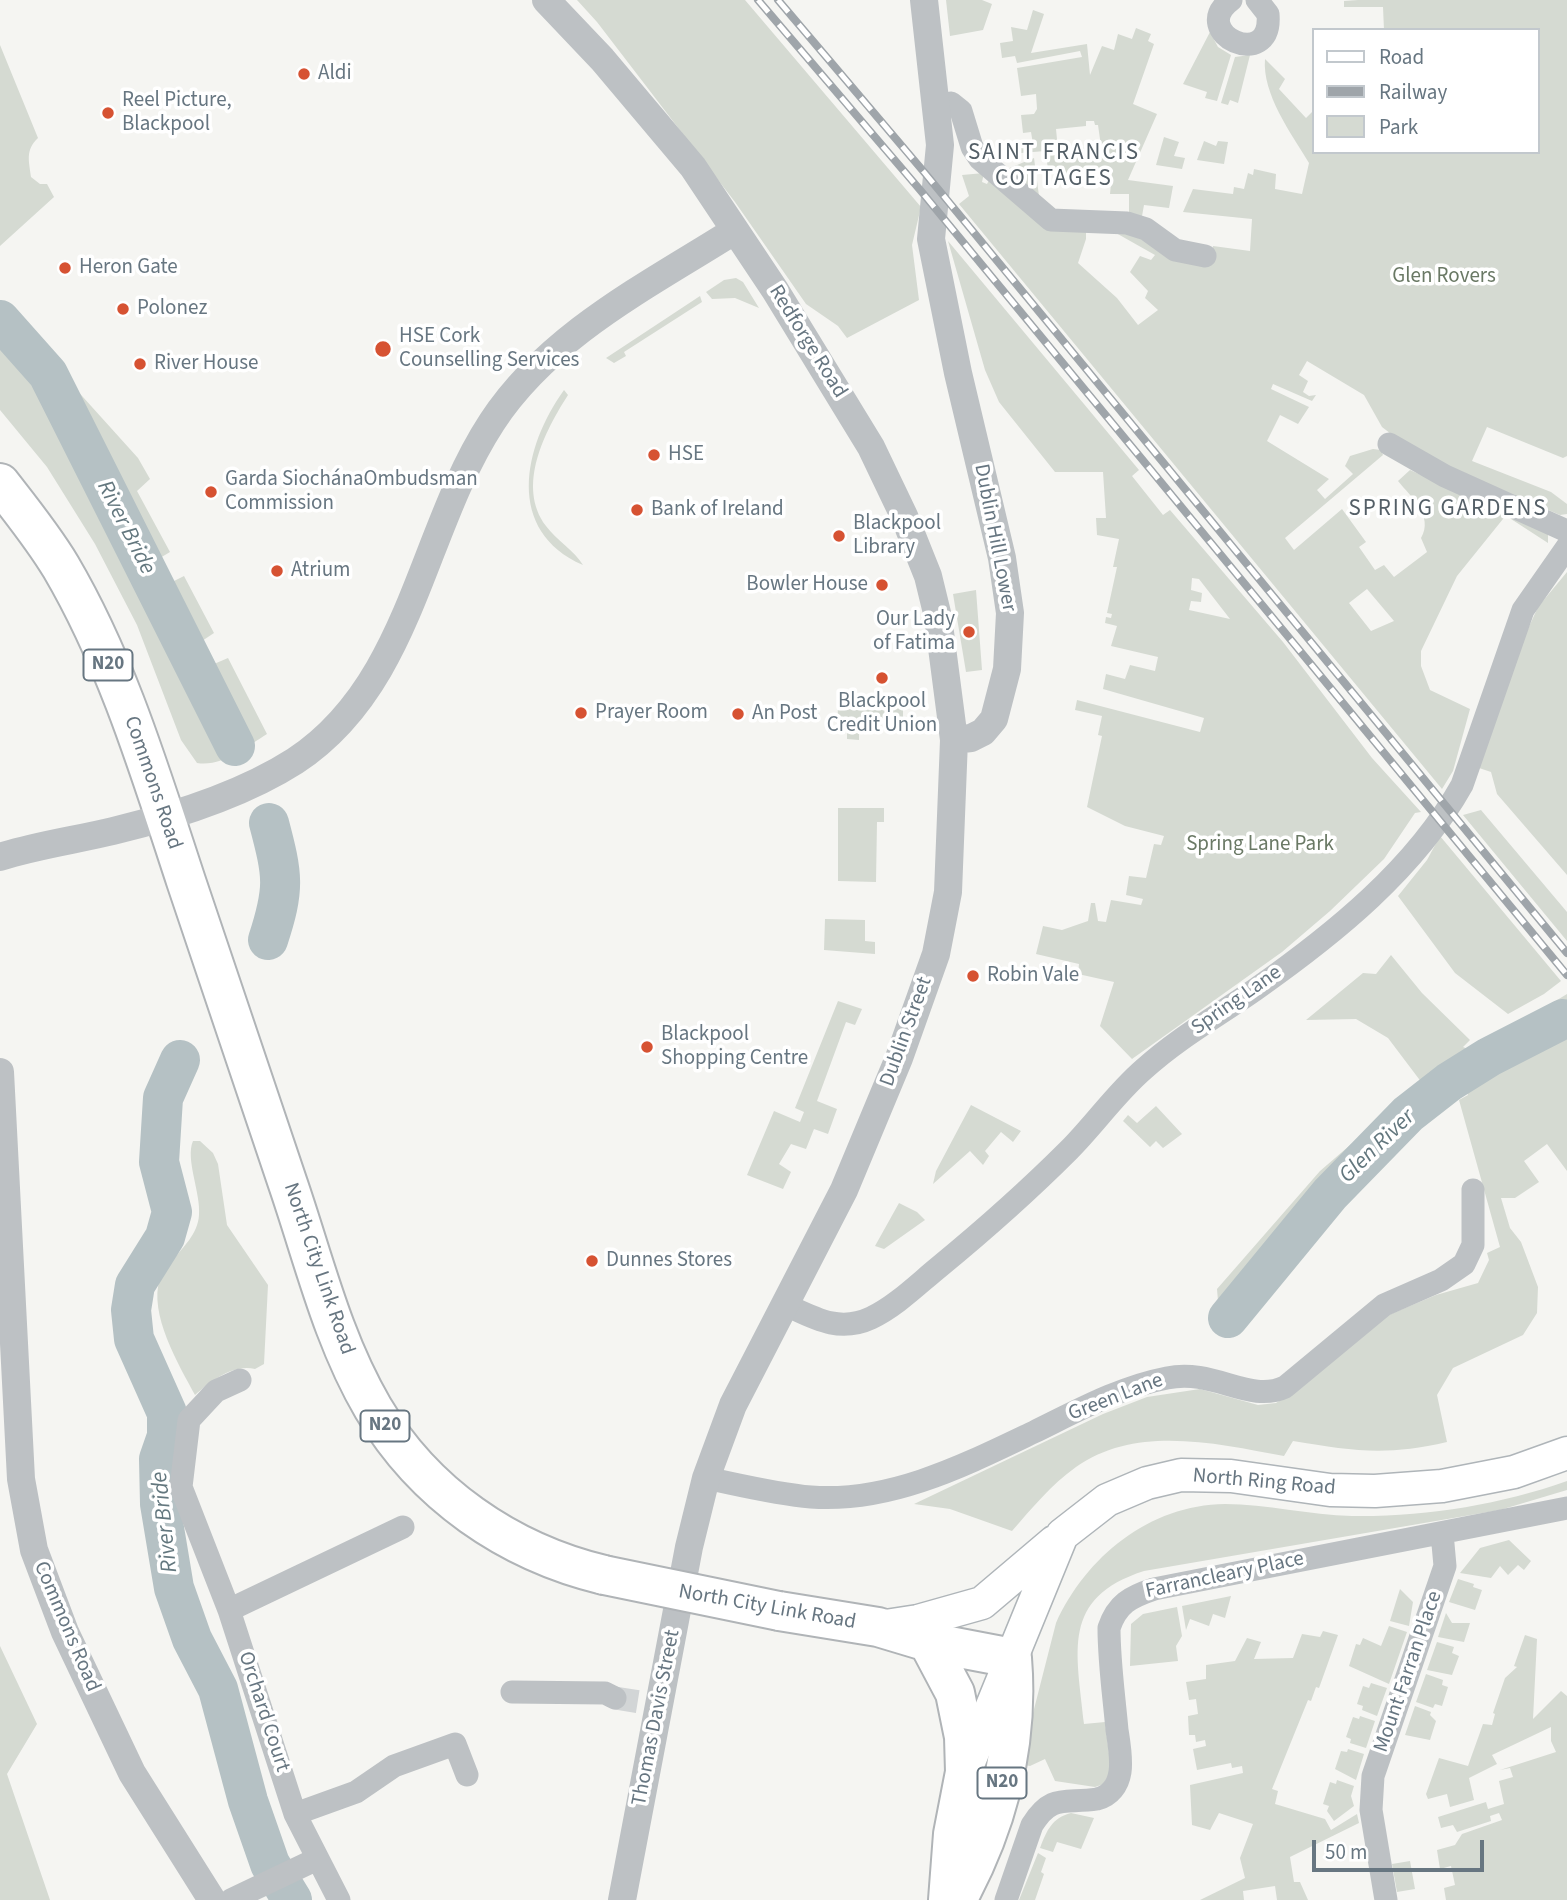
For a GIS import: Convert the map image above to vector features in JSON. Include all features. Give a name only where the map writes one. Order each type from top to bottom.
[{"type":"highway","name":"Commons Road","points":[[0,483],[61,568],[82,607],[124,702],[167,817],[181,864]]},
{"type":"highway","name":"North City Link Road","points":[[181,864],[335,1331],[373,1409],[427,1479],[457,1506],[531,1551],[570,1567],[779,1611],[878,1627],[928,1642],[1012,1658]]},
{"type":"highway","name":"N20","points":[[928,1642],[955,1693],[962,1715],[965,1772],[953,1834],[948,1900]]},
{"type":"highway","name":"N20","points":[[957,1900],[989,1836],[996,1808],[1014,1723],[1012,1658]]},
{"type":"main road","name":"North Ring Road","points":[[965,1772],[1062,1535],[1079,1518],[1107,1500],[1147,1483],[1181,1475],[1231,1476],[1330,1490],[1407,1490],[1514,1472],[1567,1453]]},
{"type":"main road","name":"North City Link Road","points":[[878,1627],[918,1621],[982,1603],[1062,1535]]},
{"type":"street","name":"Redforge Road","points":[[546,0],[602,59],[693,167],[775,290],[857,424],[904,516],[934,597],[954,740]]},
{"type":"street","name":"Dublin Hill Lower","points":[[923,0],[936,106],[940,166],[931,239],[944,310],[993,520],[1010,613],[1007,669],[995,719],[983,733],[954,740]]},
{"type":"street","points":[[1229,0],[1220,15],[1222,31],[1233,42],[1248,45],[1262,37],[1268,22],[1264,7],[1257,0]]},
{"type":"street","points":[[936,106],[951,103],[961,111],[976,153],[1051,220],[1127,223],[1146,229],[1175,250],[1205,256]]},
{"type":"street","points":[[0,857],[167,817],[272,774],[317,744],[363,695],[390,650],[470,464],[490,425],[515,390],[545,357],[572,335],[734,231]]},
{"type":"street","points":[[1389,444],[1445,476],[1567,531]]},
{"type":"street","name":"Spring Lane","points":[[786,1305],[825,1323],[848,1325],[871,1318],[898,1301],[1002,1216],[1071,1148],[1144,1068],[1297,959],[1363,905],[1434,828],[1457,794],[1523,610],[1567,547]]},
{"type":"street","name":"Dublin Street","points":[[786,1305],[844,1190],[899,1058],[936,954],[948,891],[954,740]]},
{"type":"street","name":"Commons Road","points":[[0,1072],[21,1479],[34,1550],[65,1632],[132,1773],[212,1900]]},
{"type":"street","name":"Green Lane","points":[[706,1478],[810,1497],[851,1495],[932,1477],[1105,1398],[1162,1378],[1178,1375],[1206,1377],[1249,1391],[1273,1393],[1285,1387],[1384,1305],[1441,1280],[1464,1264],[1473,1245],[1473,1190]]},
{"type":"street","name":"Thomas Davis Street","points":[[622,1900],[689,1547],[706,1478],[733,1405],[786,1305]]},
{"type":"street","name":"Orchard Court","points":[[240,1380],[216,1391],[189,1420],[181,1486],[229,1610],[295,1814],[307,1865],[338,1900]]},
{"type":"street","name":"Farrancleary Place","points":[[1006,1900],[1031,1825],[1039,1814],[1048,1806],[1065,1799],[1104,1796],[1115,1787],[1120,1755],[1109,1628],[1114,1613],[1124,1602],[1136,1595],[1167,1587],[1567,1508]]},
{"type":"street","points":[[229,1610],[403,1527]]},
{"type":"street","name":"Mount Farran Place","points":[[1386,1900],[1371,1810],[1373,1776],[1445,1566],[1442,1534]]},
{"type":"street","points":[[512,1692],[605,1693],[615,1698]]},
{"type":"street","points":[[295,1814],[356,1792],[394,1766],[455,1744],[467,1775]]},
{"type":"street","points":[[236,1897],[307,1865]]},
{"type":"green space","points":[[577,0],[745,0],[921,207],[912,245],[919,300],[847,338],[838,326],[806,304],[735,202],[597,22]]},
{"type":"green space","points":[[946,0],[982,0],[992,4],[983,30],[950,36]]},
{"type":"green space","name":"Glen Rovers","points":[[1358,0],[1567,0],[1567,456],[1563,458],[1487,427],[1472,461],[1551,492],[1567,504],[1567,514],[1560,515],[1436,462],[1382,427],[1364,395],[1307,361],[1299,375],[1308,381],[1303,392],[1309,396],[1316,395],[1312,401],[1273,384],[1271,389],[1309,407],[1298,424],[1280,415],[1267,441],[1329,479],[1317,490],[1325,499],[1353,474],[1345,466],[1350,456],[1373,449],[1381,450],[1383,455],[1285,538],[1294,550],[1342,509],[1366,542],[1359,547],[1375,570],[1384,565],[1394,577],[1427,552],[1421,538],[1425,522],[1423,515],[1398,481],[1410,470],[1548,531],[1548,543],[1507,514],[1457,576],[1421,651],[1421,666],[1430,690],[1470,709],[1453,771],[1442,789],[959,204],[969,196],[962,175],[984,173],[982,182],[987,184],[990,178],[1086,228],[1086,239],[1078,263],[1117,298],[1138,325],[1158,310],[1145,298],[1148,291],[1130,272],[1140,256],[1151,260],[1155,255],[1116,233],[1121,230],[1210,264],[1213,246],[1250,251],[1252,219],[1183,212],[1193,189],[1233,194],[1234,187],[1244,189],[1248,173],[1253,175],[1254,169],[1276,174],[1275,189],[1302,194],[1309,163],[1273,99],[1265,72],[1265,59],[1285,79],[1279,89],[1306,118],[1312,112],[1312,154],[1539,154],[1539,28],[1384,28],[1383,7],[1344,7],[1344,1]],"holes":[[[1367,589],[1394,621],[1371,631],[1349,603]]]},
{"type":"green space","points":[[1033,10],[1044,14],[1031,53],[1087,44],[1090,75],[1102,46],[1114,50],[1118,34],[1132,39],[1136,28],[1151,34],[1148,41],[1154,44],[1133,104],[1157,114],[1128,180],[1173,186],[1169,208],[1144,205],[1142,216],[1129,216],[1129,194],[1110,194],[1112,173],[1049,174],[1045,151],[1021,153],[1020,146],[1033,144],[1031,132],[1023,133],[1021,115],[1034,114],[1037,109],[1036,94],[1021,96],[1017,68],[1082,57],[1080,51],[1017,63],[1015,56],[1002,58],[1000,43],[1013,41],[1011,27],[1027,30]],"holes":[[[1086,121],[1094,121],[1095,125],[1098,125],[1101,146],[1058,150],[1056,129],[1086,126]]]},
{"type":"green space","points":[[1210,32],[1218,47],[1231,55],[1217,101],[1205,98],[1207,92],[1183,84]]},
{"type":"green space","points":[[0,45],[38,138],[30,151],[31,177],[40,184],[47,184],[54,197],[0,246]]},
{"type":"green space","points":[[1250,55],[1238,103],[1230,100],[1228,105],[1221,103],[1235,57]]},
{"type":"green space","points":[[1164,137],[1179,142],[1174,156],[1185,158],[1182,169],[1156,165]]},
{"type":"green space","points":[[1204,141],[1216,146],[1218,141],[1228,142],[1224,164],[1197,160]]},
{"type":"green space","points":[[1034,158],[1039,196],[1000,172]]},
{"type":"green space","name":"Spring Lane Park","points":[[948,241],[1139,470],[1132,476],[1163,515],[1170,510],[1283,642],[1372,758],[1421,812],[1415,813],[1384,859],[1330,911],[1282,952],[1132,1059],[1100,1026],[1114,982],[1078,974],[1079,964],[1036,954],[1043,926],[1062,930],[1088,921],[1091,903],[1095,903],[1098,921],[1106,922],[1111,900],[1141,905],[1143,899],[1126,895],[1129,876],[1146,878],[1154,844],[1161,845],[1164,836],[1125,826],[1087,807],[1102,736],[1098,735],[1102,716],[1075,710],[1077,700],[1200,732],[1204,718],[1103,689],[1106,674],[1125,679],[1130,665],[1155,671],[1158,657],[1111,646],[1117,626],[1105,623],[1106,617],[1111,618],[1112,614],[1107,613],[1117,567],[1113,567],[1119,539],[1097,535],[1096,518],[1106,518],[1103,472],[1055,472],[999,402],[985,370]],"holes":[[[1192,578],[1199,579],[1230,619],[1189,610],[1191,601],[1201,602],[1202,593],[1191,590]]]},
{"type":"green space","points":[[736,278],[743,282],[759,308],[735,298],[712,299],[706,292],[724,280]]},
{"type":"green space","points":[[700,296],[702,302],[624,352],[626,356],[614,363],[606,358]]},
{"type":"green space","points":[[0,305],[138,458],[150,479],[137,491],[170,552],[160,558],[172,582],[184,576],[214,633],[202,641],[214,664],[228,658],[267,734],[234,755],[216,762],[197,763],[181,740],[137,625],[95,544],[47,467],[0,410]]},
{"type":"green space","points":[[564,390],[568,395],[551,425],[537,459],[534,494],[537,510],[546,526],[583,565],[558,550],[541,531],[532,510],[529,486],[531,461],[539,437]]},
{"type":"green space","points":[[1567,572],[1567,875],[1497,794],[1491,772],[1479,768],[1527,631],[1538,607]]},
{"type":"green space","points":[[976,590],[982,670],[966,672],[953,594]]},
{"type":"green space","points":[[903,705],[903,721],[890,721],[890,715],[885,715],[884,721],[859,723],[859,740],[847,739],[847,732],[837,732],[838,707]]},
{"type":"green space","points":[[838,808],[884,808],[884,822],[877,822],[876,882],[838,881]]},
{"type":"green space","points":[[1481,810],[1567,912],[1567,941],[1463,815]]},
{"type":"green space","points":[[1440,836],[1561,981],[1508,1014],[1455,973],[1398,896],[1427,860]]},
{"type":"green space","points":[[825,919],[865,920],[865,941],[875,942],[875,954],[824,950]]},
{"type":"green space","points":[[1391,955],[1422,993],[1470,1040],[1463,1047],[1473,1051],[1567,994],[1567,1171],[1547,1144],[1524,1161],[1539,1182],[1515,1198],[1501,1198],[1510,1228],[1521,1242],[1538,1287],[1537,1313],[1523,1335],[1453,1368],[1437,1395],[1447,1442],[1406,1449],[1370,1450],[1293,1441],[1284,1456],[1178,1441],[1125,1445],[1076,1467],[1034,1505],[1012,1531],[950,1509],[914,1504],[1103,1414],[1147,1397],[1200,1389],[1258,1405],[1276,1403],[1297,1389],[1379,1319],[1436,1295],[1478,1283],[1489,1260],[1487,1253],[1500,1247],[1459,1100],[1468,1095],[1465,1086],[1402,1140],[1344,1198],[1237,1323],[1219,1313],[1217,1289],[1320,1171],[1422,1083],[1388,1038],[1356,1019],[1306,1020],[1363,973],[1376,974]]},
{"type":"green space","points":[[838,1001],[862,1009],[855,1025],[846,1022],[817,1101],[837,1109],[828,1134],[814,1129],[806,1149],[791,1144],[779,1164],[791,1172],[783,1189],[747,1175],[774,1111],[800,1122],[804,1112],[795,1108]]},
{"type":"green space","points":[[971,1105],[1021,1131],[1013,1142],[1001,1132],[985,1151],[989,1156],[983,1165],[970,1151],[933,1184],[936,1171]]},
{"type":"green space","points":[[1156,1106],[1182,1134],[1163,1148],[1156,1141],[1150,1147],[1123,1121],[1128,1115],[1137,1123]]},
{"type":"green space","points":[[193,1141],[200,1141],[213,1153],[218,1164],[227,1225],[268,1285],[264,1364],[255,1369],[230,1371],[195,1395],[167,1339],[158,1307],[157,1292],[162,1274],[189,1240],[198,1222],[199,1206],[191,1157]]},
{"type":"green space","points":[[899,1203],[917,1212],[925,1220],[884,1249],[875,1246]]},
{"type":"green space","points":[[1567,1481],[1567,1490],[1500,1510],[1144,1571],[1117,1582],[1098,1596],[1086,1612],[1078,1651],[1084,1724],[1105,1722],[1111,1769],[1104,1784],[1095,1787],[1055,1781],[1045,1759],[1030,1766],[1020,1764],[1056,1623],[1084,1577],[1123,1539],[1146,1525],[1197,1507],[1225,1504],[1352,1516],[1434,1512],[1515,1497]]},
{"type":"green space","points":[[1509,1540],[1531,1561],[1524,1570],[1518,1565],[1508,1575],[1500,1566],[1491,1578],[1460,1573],[1480,1548]]},
{"type":"green space","points":[[1458,1579],[1474,1584],[1473,1587],[1482,1590],[1475,1610],[1449,1602]]},
{"type":"green space","points":[[1400,1589],[1413,1602],[1409,1626],[1390,1621]]},
{"type":"green space","points":[[1231,1596],[1225,1618],[1213,1614],[1209,1626],[1190,1619],[1186,1630],[1182,1606]]},
{"type":"green space","points":[[1177,1607],[1182,1636],[1176,1646],[1178,1661],[1130,1666],[1131,1624],[1143,1614]]},
{"type":"green space","points":[[1446,1613],[1452,1623],[1470,1623],[1464,1642],[1438,1637]]},
{"type":"green space","points":[[1389,1626],[1407,1632],[1389,1684],[1349,1666],[1356,1644],[1360,1645],[1363,1638],[1381,1646]]},
{"type":"green space","points":[[1323,1631],[1338,1635],[1319,1688],[1316,1687],[1311,1701],[1308,1700],[1272,1789],[1278,1791],[1275,1804],[1325,1819],[1331,1830],[1357,1814],[1359,1823],[1290,1857],[1294,1882],[1300,1882],[1308,1900],[1277,1900],[1275,1886],[1243,1891],[1244,1900],[1200,1900],[1245,1878],[1240,1858],[1253,1824],[1219,1813],[1210,1830],[1192,1825],[1190,1785],[1243,1773],[1242,1766],[1232,1768],[1231,1763],[1197,1770],[1193,1749],[1206,1746],[1205,1740],[1196,1742],[1195,1735],[1189,1735],[1188,1716],[1198,1714],[1196,1699],[1189,1700],[1186,1682],[1206,1679],[1206,1665],[1235,1661],[1247,1638],[1261,1642],[1254,1659],[1293,1658],[1302,1634],[1320,1637]]},
{"type":"green space","points":[[1525,1635],[1537,1639],[1533,1719],[1561,1691],[1567,1696],[1567,1900],[1446,1900],[1444,1888],[1455,1885],[1451,1866],[1440,1869],[1437,1850],[1455,1845],[1462,1834],[1502,1820],[1499,1813],[1490,1816],[1491,1821],[1457,1832],[1453,1825],[1441,1828],[1438,1817],[1486,1802],[1488,1809],[1504,1804],[1499,1781],[1513,1777],[1510,1768],[1500,1770],[1556,1752],[1551,1741],[1551,1727],[1492,1755],[1497,1764],[1469,1778],[1474,1800],[1450,1807],[1447,1794],[1428,1799],[1426,1794],[1439,1758],[1468,1766],[1483,1724],[1492,1725],[1493,1713],[1505,1678],[1517,1667],[1514,1666]]},
{"type":"green space","points":[[1437,1642],[1454,1647],[1452,1653],[1459,1656],[1452,1675],[1427,1670]]},
{"type":"green space","points":[[0,1646],[37,1724],[7,1774],[50,1900],[0,1900]]},
{"type":"green space","points":[[1426,1674],[1443,1680],[1442,1685],[1448,1687],[1442,1706],[1435,1704],[1433,1708],[1416,1702]]},
{"type":"green space","points":[[1371,1683],[1387,1688],[1377,1716],[1362,1710],[1363,1706],[1357,1704],[1363,1686],[1369,1688]]},
{"type":"green space","points":[[1415,1706],[1431,1712],[1430,1715],[1436,1721],[1430,1740],[1405,1735]]},
{"type":"green space","points":[[1360,1716],[1375,1721],[1366,1748],[1350,1743],[1351,1739],[1346,1737],[1353,1717],[1359,1719]]},
{"type":"green space","points":[[1348,1749],[1364,1754],[1356,1780],[1335,1769],[1341,1751],[1347,1752]]},
{"type":"green space","points":[[1337,1780],[1354,1786],[1351,1796],[1354,1806],[1334,1821],[1327,1811],[1329,1806],[1323,1804],[1330,1782],[1336,1784]]},
{"type":"green space","points":[[1071,1813],[1094,1818],[1081,1849],[1057,1842],[1053,1852],[1040,1848],[1051,1826],[1059,1818]]},
{"type":"green space","points":[[1038,1853],[1046,1858],[1041,1872],[1044,1874],[1035,1900],[1019,1900]]},
{"type":"green space","points":[[1410,1861],[1415,1889],[1397,1892],[1392,1864]]},
{"type":"waterway","name":"River Bride","points":[[0,320],[48,374],[235,746]]},
{"type":"waterway","name":"River Bride","points":[[268,940],[277,907],[280,882],[269,823]]},
{"type":"waterway","name":"Glen River","points":[[1228,1318],[1330,1194],[1408,1114],[1449,1082],[1489,1057],[1563,1019]]},
{"type":"waterway","name":"River Bride","points":[[180,1060],[163,1098],[159,1162],[172,1212],[165,1237],[135,1285],[131,1310],[134,1339],[167,1413],[167,1436],[159,1459],[160,1504],[174,1588],[192,1639],[218,1689],[248,1801],[270,1864],[292,1900]]},
{"type":"tunnel","points":[[615,1698],[659,1705]]},
{"type":"railway","points":[[758,0],[921,191],[1567,975]]},
{"type":"railway","points":[[778,0],[924,172],[1567,953]]},
{"type":"place","name":"Aldi","points":[[304,74]]},
{"type":"place","name":"Reel Picture, Blackpool","points":[[108,113]]},
{"type":"place","name":"Heron Gate","points":[[65,268]]},
{"type":"place","name":"Polonez","points":[[123,309]]},
{"type":"place","name":"HSE Cork Counselling Services","points":[[383,349]]},
{"type":"place","name":"River House","points":[[140,364]]},
{"type":"place","name":"HSE","points":[[654,455]]},
{"type":"place","name":"Garda SiochánaOmbudsman Commission","points":[[211,492]]},
{"type":"place","name":"Bank of Ireland","points":[[637,510]]},
{"type":"place","name":"Blackpool Library","points":[[839,536]]},
{"type":"place","name":"Atrium","points":[[277,571]]},
{"type":"place","name":"Bowler House","points":[[882,585]]},
{"type":"place","name":"Our Lady of Fatima","points":[[969,632]]},
{"type":"place","name":"Blackpool Credit Union","points":[[882,678]]},
{"type":"place","name":"Prayer Room","points":[[581,713]]},
{"type":"place","name":"An Post","points":[[738,714]]},
{"type":"place","name":"Robin Vale","points":[[973,976]]},
{"type":"place","name":"Blackpool Shopping Centre","points":[[647,1047]]},
{"type":"place","name":"Dunnes Stores","points":[[592,1261]]},
{"type":"district","name":"SAINT FRANCIS COTTAGES","points":[[1054,167]]},
{"type":"district","name":"SPRING GARDENS","points":[[1448,510]]}]
